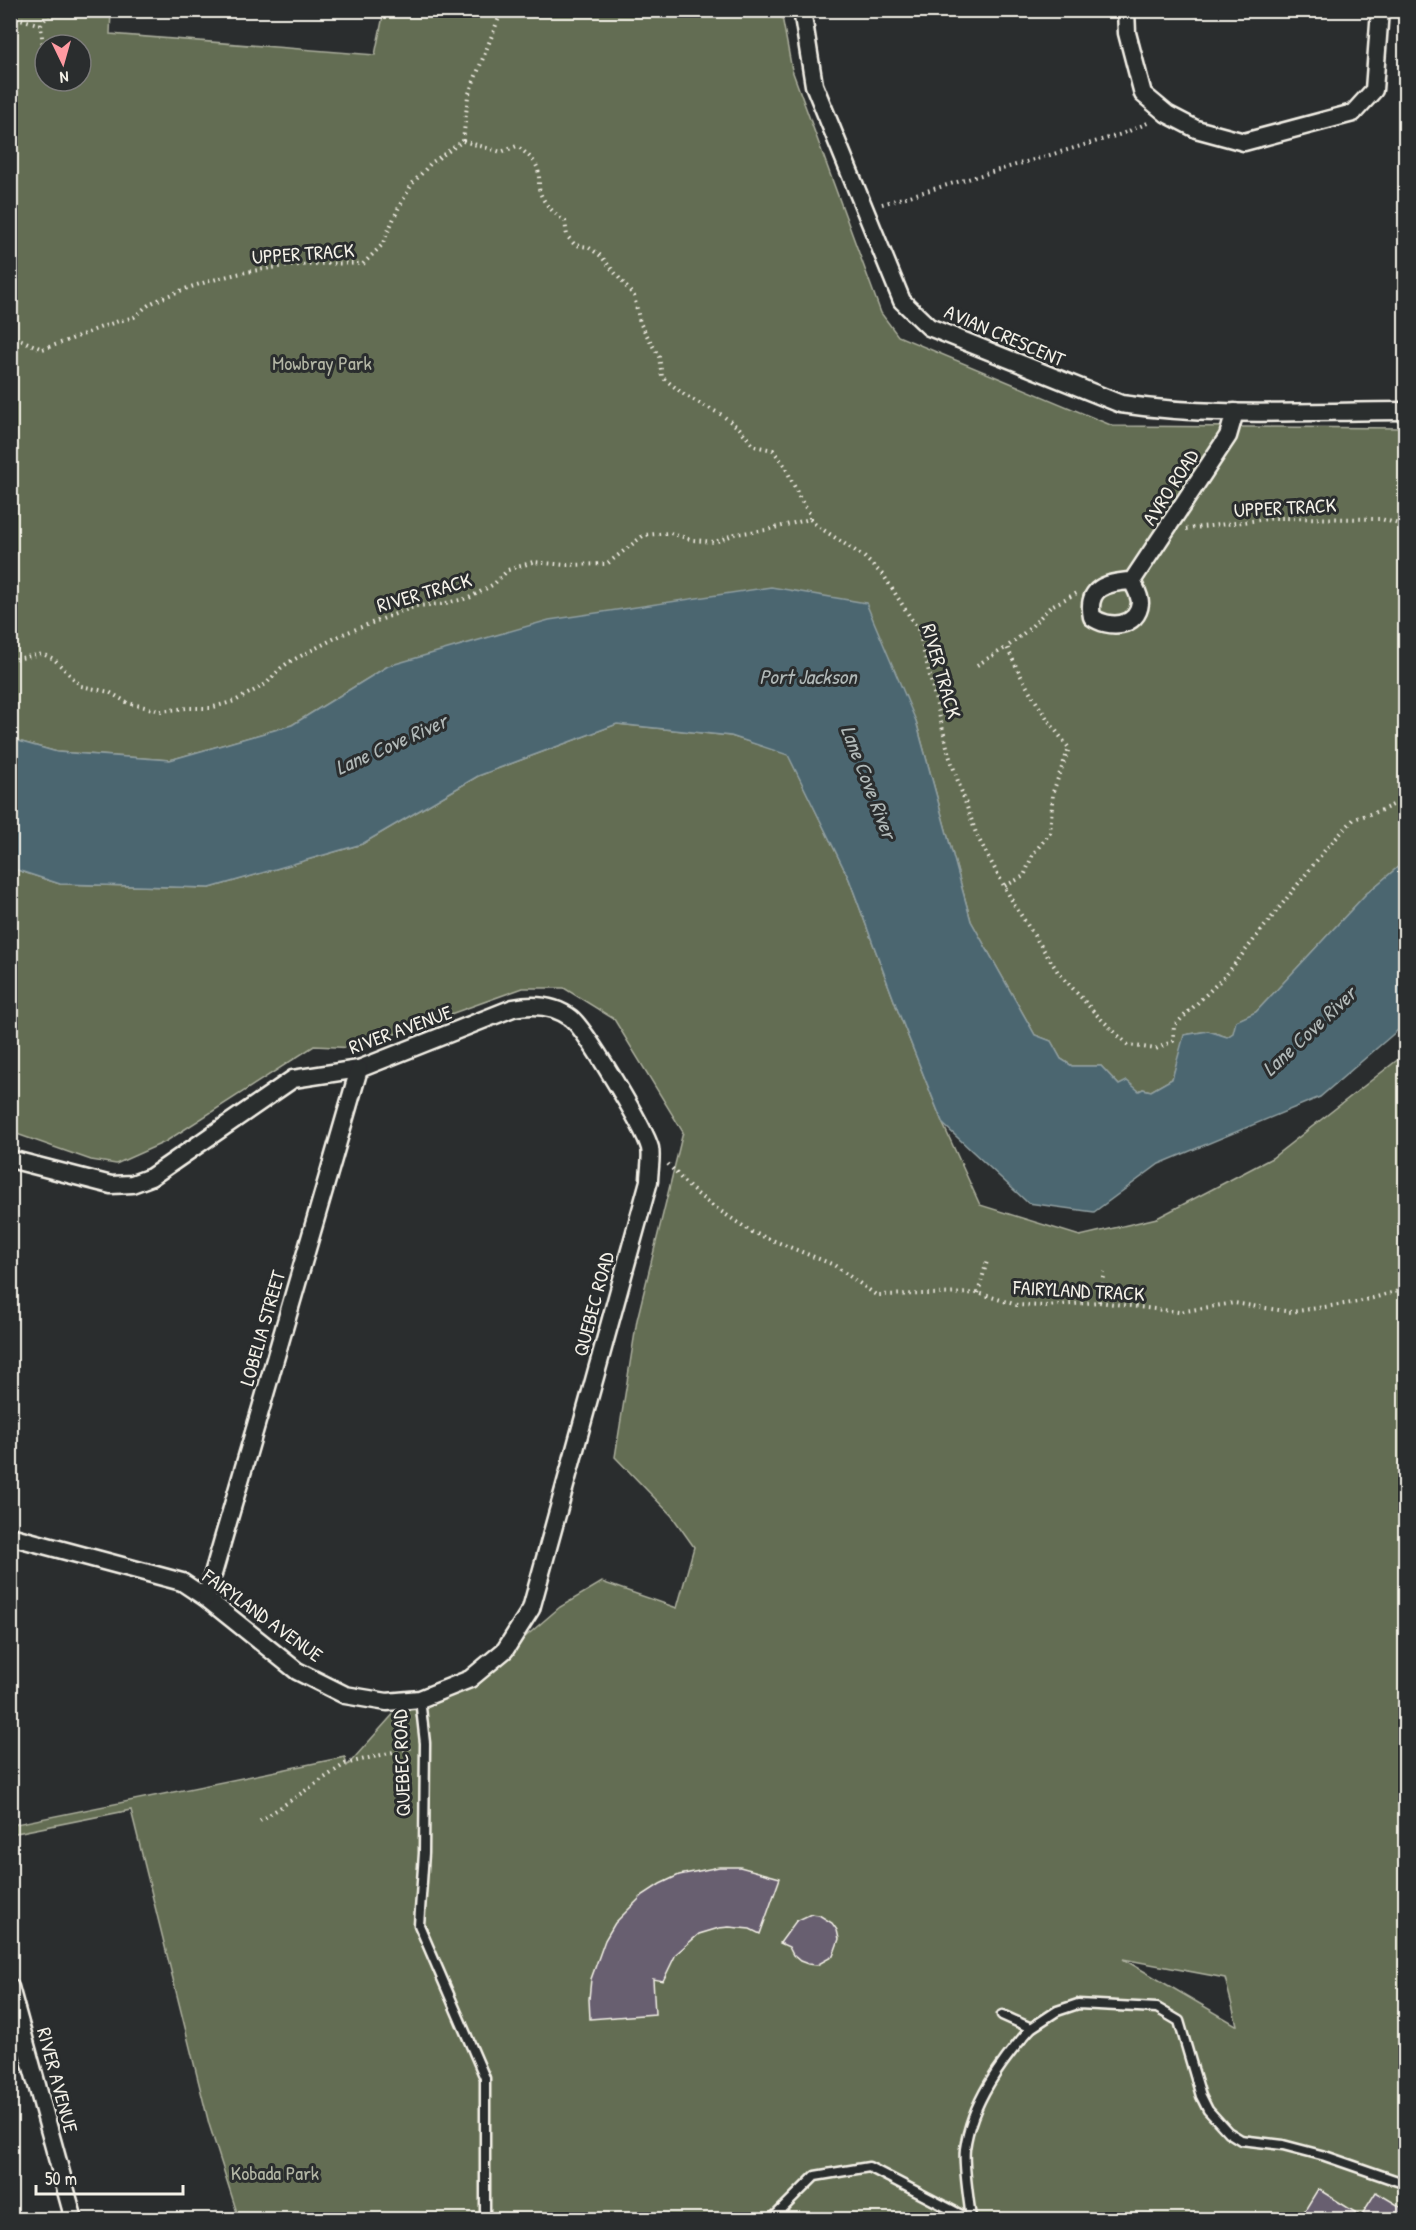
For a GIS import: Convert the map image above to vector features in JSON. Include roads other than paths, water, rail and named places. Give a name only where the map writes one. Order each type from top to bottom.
[{"type":"street","name":"AVIAN CRESCENT","points":[[802,10],[814,85],[902,301],[929,327],[1088,393],[1121,404],[1154,409],[1235,412],[1406,411]]},
{"type":"street","points":[[1126,10],[1127,33],[1143,94],[1167,114],[1196,129],[1244,142],[1353,113],[1374,90],[1380,10]]},
{"type":"street","name":"AVRO ROAD","points":[[1132,581],[1228,436],[1235,412]]},
{"type":"street","points":[[1132,581],[1139,594],[1140,604],[1137,612],[1124,624],[1111,626],[1092,617],[1090,606],[1092,596],[1103,587],[1117,582],[1132,581]]},
{"type":"street","name":"RIVER AVENUE","points":[[10,1159],[111,1185],[132,1184],[151,1177],[293,1079],[359,1069],[513,1008],[524,1006],[546,1007],[570,1017],[580,1026],[636,1117],[650,1149]]},
{"type":"street","name":"LOBELIA STREET","points":[[206,1599],[359,1069]]},
{"type":"street","name":"QUEBEC ROAD","points":[[420,1699],[470,1679],[505,1650],[531,1609],[648,1181],[650,1149]]},
{"type":"street","name":"FAIRYLAND AVENUE","points":[[10,1536],[182,1582],[297,1671],[345,1695],[387,1702],[420,1699]]},
{"type":"street","name":"RIVER AVENUE","points":[[10,1987],[74,2220]]},
{"type":"lane","name":"QUEBEC ROAD","points":[[420,1699],[425,1743],[424,1853],[419,1924],[485,2078],[485,2220]]},
{"type":"lane","points":[[971,2219],[965,2150],[978,2103],[1016,2045],[1031,2028],[1057,2010],[1078,2004],[1157,2008],[1179,2021],[1201,2096],[1208,2110],[1228,2132],[1240,2140],[1283,2145],[1325,2156],[1406,2184]]},
{"type":"lane","points":[[1002,2015],[1031,2028]]},
{"type":"lane","points":[[771,2220],[815,2176],[868,2167],[971,2219]]},
{"type":"water","name":"Port Jackson","points":[[771,587],[866,603],[916,721],[971,921],[1035,1035],[1051,1041],[1061,1059],[1072,1066],[1101,1066],[1119,1085],[1127,1081],[1139,1091],[1143,1089],[1151,1091],[1172,1079],[1184,1035],[1208,1031],[1227,1037],[1233,1033],[1236,1021],[1256,1012],[1366,894],[1405,861],[1405,1024],[1320,1097],[1159,1164],[1094,1212],[1028,1203],[943,1124],[849,879],[788,755],[731,736],[617,724],[478,776],[362,844],[210,888],[60,884],[11,868],[11,739],[57,752],[170,760],[292,725],[388,666],[549,620]]},
{"type":"park label","name":"Mowbray Park","points":[[322,362]]},
{"type":"park label","name":"Kobada Park","points":[[275,2172]]},
{"type":"water label","name":"Lane Cove River","points":[[391,744]]},
{"type":"water label","name":"Lane Cove River","points":[[869,782]]},
{"type":"water label","name":"Lane Cove River","points":[[1309,1031]]}]
